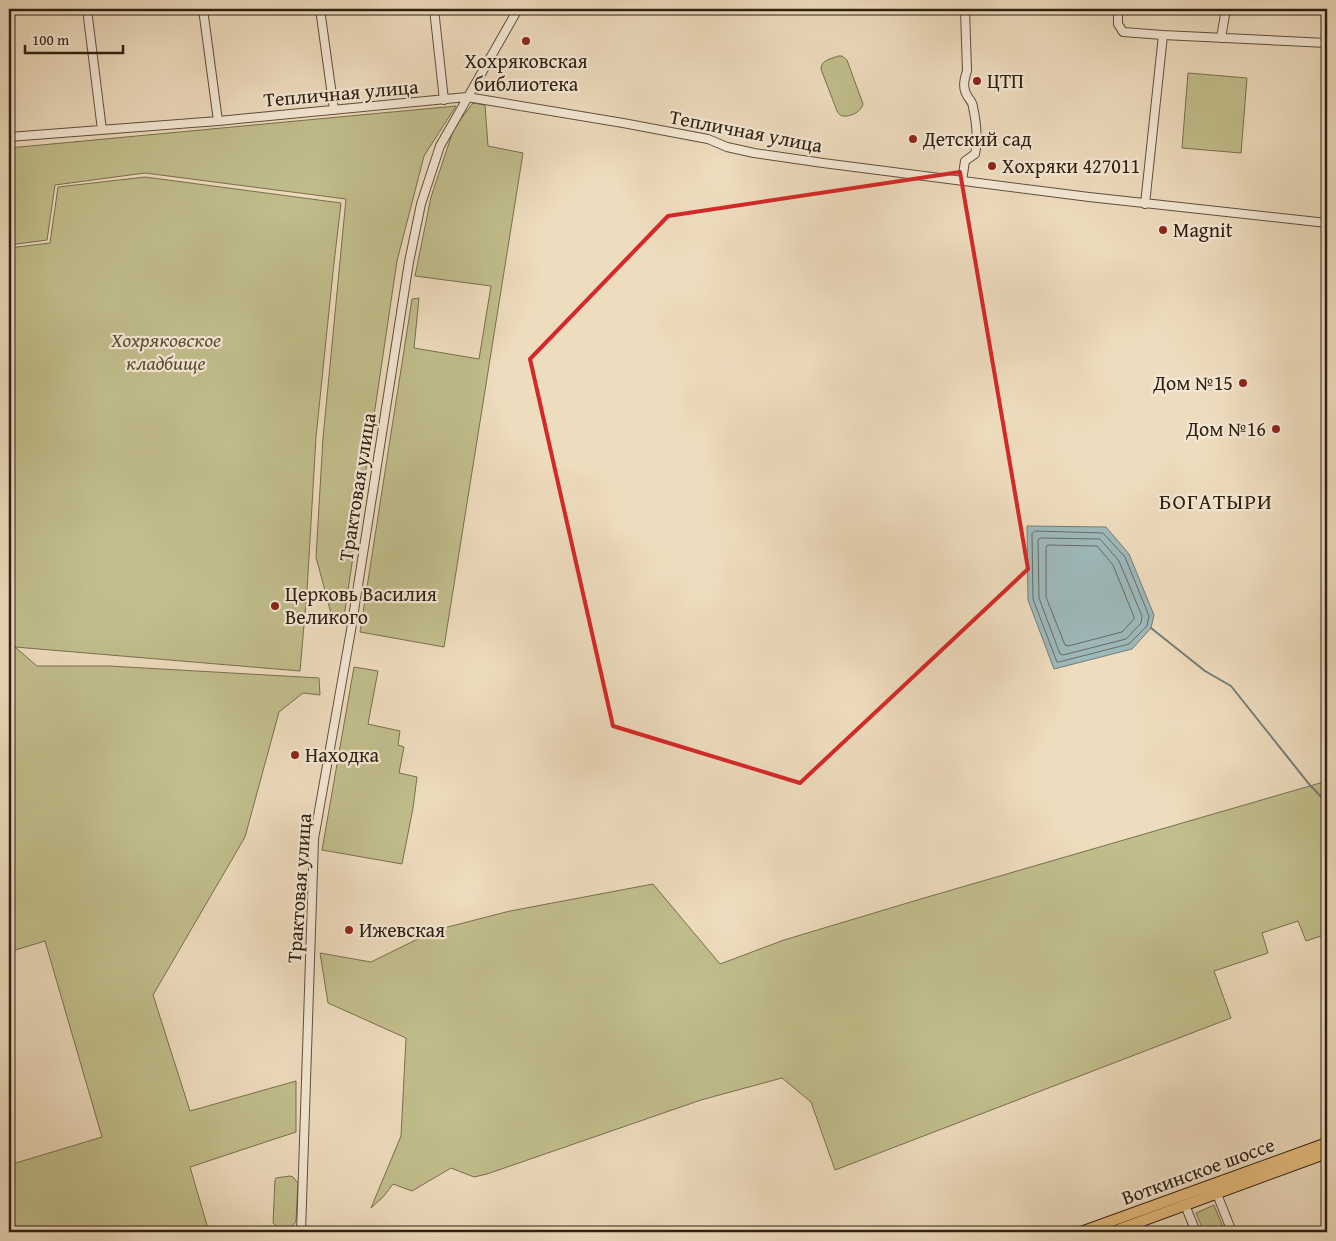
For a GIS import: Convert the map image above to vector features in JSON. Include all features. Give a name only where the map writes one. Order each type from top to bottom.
[{"type":"main road","name":"Воткинское шоссе","points":[[1081,1232],[1327,1143]]},
{"type":"main road","name":"Воткинское шоссе","points":[[1112,1232],[1327,1153]]},
{"type":"street","points":[[87,9],[102,130]]},
{"type":"street","points":[[203,9],[218,121]]},
{"type":"street","points":[[320,9],[334,110]]},
{"type":"street","points":[[434,9],[444,100]]},
{"type":"street","name":"Трактовая улица","points":[[301,1232],[314,839],[347,658],[409,262],[421,204],[440,146],[518,9]]},
{"type":"street","points":[[962,181],[965,160],[975,154],[977,145],[973,105],[964,88],[967,71],[965,9]]},
{"type":"street","points":[[1118,9],[1118,24],[1123,32],[1327,43]]},
{"type":"street","points":[[1221,38],[1226,9]]},
{"type":"street","points":[[1145,204],[1163,35]]},
{"type":"street","name":"Тепличная улица","points":[[9,138],[218,121],[467,97],[699,137],[727,147],[754,153],[1145,204],[1327,223]]},
{"type":"street","points":[[1217,1194],[1232,1232]]},
{"type":"street","points":[[1185,1205],[1196,1232]]},
{"type":"highlighted area","points":[[960,172],[1028,569],[800,783],[613,726],[530,359],[668,216]]},
{"type":"green space","points":[[842,56],[847,60],[863,104],[858,111],[847,116],[841,115],[837,111],[821,69],[825,62]]},
{"type":"green space","points":[[1188,73],[1247,78],[1241,153],[1182,148]]},
{"type":"green space","points":[[473,103],[485,105],[488,146],[523,153],[444,647],[360,632],[412,299],[419,298],[414,348],[479,359],[491,286],[415,276],[431,197],[454,128]]},
{"type":"green space","points":[[456,106],[424,156],[397,261],[344,617],[332,617],[316,557],[323,438],[346,199],[145,173],[55,185],[47,240],[9,245],[9,148]]},
{"type":"green space","name":"Хохряковское кладбище","points":[[145,177],[341,203],[316,437],[307,591],[300,671],[15,647],[37,666],[109,666],[319,678],[320,695],[303,693],[279,712],[245,837],[153,995],[190,1111],[296,1081],[296,1132],[190,1167],[209,1232],[46,1232],[21,1226],[17,1232],[9,1232],[9,1165],[102,1137],[45,941],[9,952],[9,248],[50,243],[58,187]]},
{"type":"green space","points":[[354,667],[378,671],[368,724],[400,731],[398,745],[404,747],[399,773],[417,777],[402,864],[322,850]]},
{"type":"green space","points":[[1327,781],[1327,934],[1306,941],[1298,921],[1262,933],[1268,953],[1214,971],[1231,1018],[835,1170],[811,1102],[782,1078],[701,1100],[487,1174],[474,1177],[451,1168],[412,1191],[393,1184],[371,1208],[401,1136],[406,1038],[328,1003],[320,953],[371,962],[436,930],[510,911],[653,884],[720,964],[784,940]]},
{"type":"green space","points":[[290,1176],[298,1183],[296,1221],[290,1227],[277,1227],[273,1223],[275,1180],[276,1178]]},
{"type":"green space","points":[[1214,1205],[1225,1232],[1204,1232],[1196,1213]]},
{"type":"water","points":[[1027,526],[1106,527],[1129,554],[1154,615],[1151,628],[1132,649],[1054,669],[1028,600]]},
{"type":"waterway","points":[[1151,628],[1205,671],[1231,686],[1309,784],[1327,803]]},
{"type":"place","name":"Хохряковская библиотека","points":[[526,41]]},
{"type":"place","name":"ЦТП","points":[[977,81]]},
{"type":"place","name":"Детский сад","points":[[913,139]]},
{"type":"place","name":"Хохряки 427011","points":[[992,166]]},
{"type":"place","name":"Magnit","points":[[1163,230]]},
{"type":"place","name":"Дом №15","points":[[1243,383]]},
{"type":"place","name":"Дом №16","points":[[1276,429]]},
{"type":"place","name":"Церковь Василия Великого","points":[[275,606]]},
{"type":"place","name":"Находка","points":[[295,755]]},
{"type":"place","name":"Ижевская","points":[[349,930]]},
{"type":"district","name":"БОГАТЫРИ","points":[[1216,501]]}]
